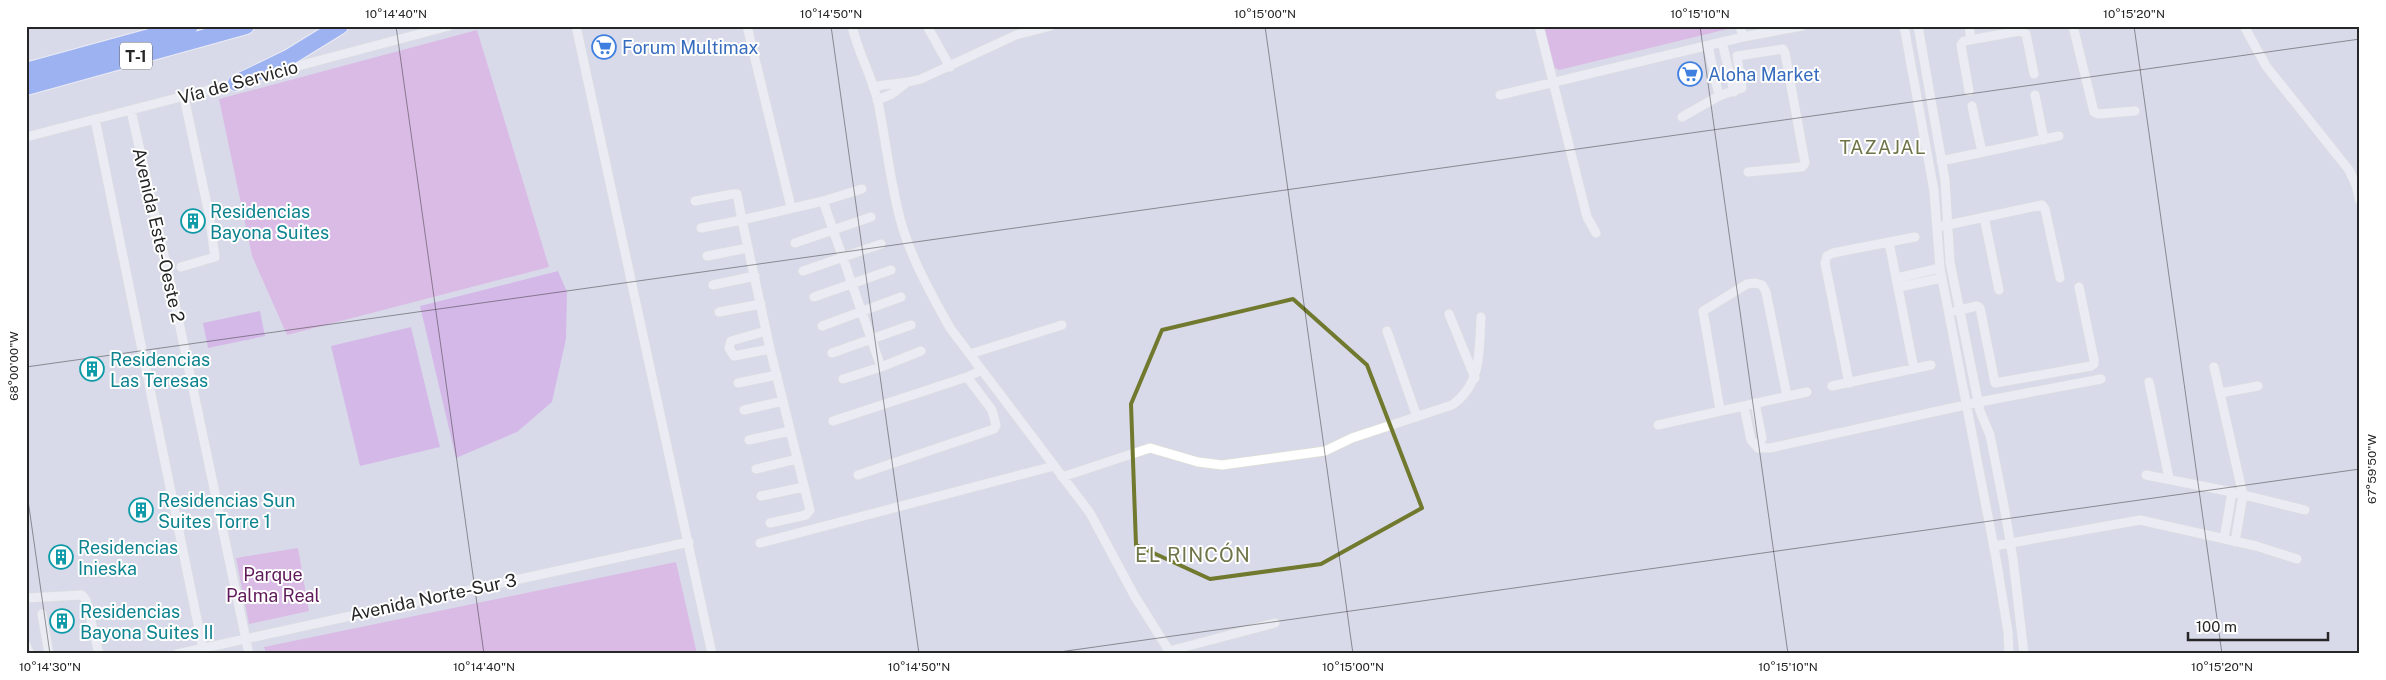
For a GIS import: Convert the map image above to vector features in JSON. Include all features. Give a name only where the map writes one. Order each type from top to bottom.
[{"type":"highway","name":"T-1","points":[[26,71],[190,26]]},
{"type":"highway","name":"T-1","points":[[26,87],[246,26]]},
{"type":"highway","points":[[236,83],[288,58],[340,26]]},
{"type":"street","name":"Vía de Servicio","points":[[26,137],[449,26]]},
{"type":"street","points":[[576,26],[625,261],[689,542],[712,654]]},
{"type":"street","points":[[747,26],[791,207]]},
{"type":"street","points":[[852,26],[857,47],[877,100],[897,207],[918,267],[950,328],[1090,513],[1134,595],[1170,652],[1275,623]]},
{"type":"street","points":[[927,26],[950,67]]},
{"type":"street","points":[[877,100],[892,94],[906,84],[950,67],[1016,35],[1051,26]]},
{"type":"street","points":[[1539,26],[1551,84],[1587,217],[1596,233]]},
{"type":"street","points":[[1740,26],[1743,37]]},
{"type":"street","points":[[1500,95],[1743,37],[1802,26]]},
{"type":"street","points":[[1904,26],[1934,190],[1941,273],[1994,546],[2008,632],[2008,654]]},
{"type":"street","points":[[1918,26],[1945,185],[1950,262],[1978,402],[1990,435],[2011,543],[2024,654]]},
{"type":"street","points":[[1968,26],[1971,40]]},
{"type":"street","points":[[2073,26],[2092,109],[2098,114],[2135,111]]},
{"type":"street","points":[[2244,26],[2266,66],[2349,170],[2356,185],[2360,201]]},
{"type":"street","points":[[1969,91],[1961,43],[1971,40],[2020,31],[2026,34],[2034,74]]},
{"type":"street","points":[[1722,42],[1734,92]]},
{"type":"street","points":[[1708,46],[1719,96]]},
{"type":"street","points":[[1682,117],[1719,96],[1742,88],[1737,56],[1783,49],[1805,163],[1802,167],[1748,172]]},
{"type":"street","points":[[873,87],[890,83],[906,84]]},
{"type":"street","points":[[2035,95],[2044,140]]},
{"type":"street","points":[[181,267],[215,257],[209,214],[184,96]]},
{"type":"street","points":[[1972,106],[1982,152]]},
{"type":"street","name":"Avenida Este-Oeste 2","points":[[131,110],[175,304],[249,654]]},
{"type":"street","name":"Avenida Este-Oeste 2","points":[[95,119],[204,651]]},
{"type":"street","points":[[1941,161],[2059,136]]},
{"type":"street","points":[[701,228],[823,201],[862,189]]},
{"type":"street","points":[[695,201],[736,194],[809,513],[770,523]]},
{"type":"street","points":[[823,201],[881,367]]},
{"type":"street","points":[[1936,227],[2042,205],[2045,209],[2060,278]]},
{"type":"street","points":[[795,243],[871,216]]},
{"type":"street","points":[[1984,217],[1999,290]]},
{"type":"street","points":[[1849,382],[1825,263],[1827,256],[1833,252],[1915,237]]},
{"type":"street","points":[[1889,242],[1914,369]]},
{"type":"street","points":[[803,271],[881,244]]},
{"type":"street","points":[[707,256],[748,248]]},
{"type":"street","points":[[814,297],[891,270]]},
{"type":"street","points":[[1898,282],[1941,273]]},
{"type":"street","points":[[713,285],[755,276]]},
{"type":"street","points":[[1720,410],[1703,311],[1748,284],[1762,285],[1766,292],[1787,396]]},
{"type":"street","points":[[1949,312],[1977,306],[1980,308],[1995,383],[2091,366],[2094,360],[2079,287]]},
{"type":"street","points":[[822,326],[901,297]]},
{"type":"street","points":[[719,312],[760,304]]},
{"type":"street","points":[[1449,314],[1475,378]]},
{"type":"street","points":[[1062,477],[1150,448],[1198,462],[1222,465],[1325,451],[1352,438],[1452,405],[1461,399],[1475,378],[1478,363],[1481,317]]},
{"type":"street","points":[[832,352],[872,340],[911,325]]},
{"type":"street","points":[[970,354],[1062,325]]},
{"type":"street","points":[[766,331],[731,341],[729,348],[734,356],[770,349]]},
{"type":"street","points":[[1387,331],[1417,417]]},
{"type":"street","points":[[843,379],[881,367],[921,351]]},
{"type":"street","points":[[1832,386],[1932,365]]},
{"type":"street","points":[[2214,366],[2244,495],[2235,542]]},
{"type":"street","points":[[833,421],[967,377],[982,370]]},
{"type":"street","points":[[738,383],[777,374]]},
{"type":"street","points":[[858,475],[994,429],[996,424],[992,410],[967,377]]},
{"type":"street","points":[[1744,406],[1751,440],[1758,448],[1770,448],[1967,406],[1978,402],[2101,380]]},
{"type":"street","points":[[2149,382],[2168,478]]},
{"type":"street","points":[[2220,393],[2258,386]]},
{"type":"street","points":[[1658,425],[1807,392]]},
{"type":"street","points":[[744,410],[784,401]]},
{"type":"street","points":[[1755,403],[1762,438],[1758,448]]},
{"type":"street","points":[[749,440],[790,431]]},
{"type":"street","points":[[756,469],[797,459]]},
{"type":"street","points":[[760,543],[1054,466]]},
{"type":"street","points":[[2146,475],[2232,492],[2305,510]]},
{"type":"street","points":[[761,496],[804,487]]},
{"type":"street","points":[[2224,539],[2232,492]]},
{"type":"street","points":[[1994,546],[2140,520],[2224,539],[2296,559]]},
{"type":"street","name":"Avenida Norte-Sur 3","points":[[177,654],[204,651],[246,639],[689,542]]},
{"type":"street","points":[[26,598],[82,595],[86,600],[99,654]]},
{"type":"street","points":[[42,614],[49,654]]},
{"type":"street","points":[[26,645],[30,654]]},
{"type":"highlighted area","points":[[1293,299],[1367,365],[1422,508],[1321,564],[1210,579],[1136,545],[1131,404],[1162,330]]},
{"type":"green space","points":[[1543,26],[1732,26],[1732,28],[1559,70],[1552,66]]},
{"type":"green space","points":[[477,30],[549,267],[287,335],[252,256],[219,99]]},
{"type":"green space","name":"Parque Palma Real","points":[[298,548],[309,611],[249,624],[236,558]]},
{"type":"green space","points":[[676,562],[697,654],[266,654],[264,647]]},
{"type":"shaded area","points":[[558,271],[567,292],[566,339],[552,402],[517,432],[456,458],[420,306]]},
{"type":"shaded area","points":[[260,311],[265,336],[208,348],[203,323]]},
{"type":"shaded area","points":[[411,327],[440,447],[360,466],[331,346]]},
{"type":"place","name":"Forum Multimax","points":[[604,47]]},
{"type":"place","name":"Aloha Market","points":[[1690,74]]},
{"type":"place","name":"Residencias Bayona Suites","points":[[193,221]]},
{"type":"place","name":"Residencias Las Teresas","points":[[92,369]]},
{"type":"place","name":"Residencias Sun Suites Torre 1","points":[[141,510]]},
{"type":"place","name":"Residencias Inieska","points":[[61,557]]},
{"type":"place","name":"Residencias Bayona Suites II","points":[[62,621]]},
{"type":"district","name":"TAZAJAL","points":[[1883,147]]},
{"type":"district","name":"EL RINCÓN","points":[[1193,555]]}]
